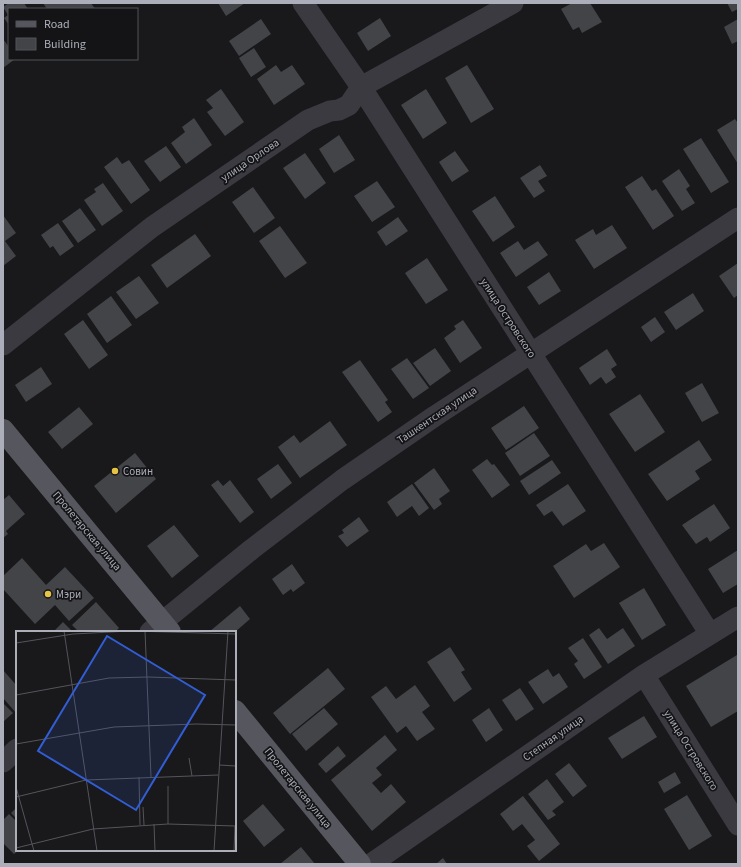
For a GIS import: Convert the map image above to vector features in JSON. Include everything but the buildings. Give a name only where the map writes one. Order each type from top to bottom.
[{"type":"main road","name":"Пролетарская улица","points":[[3,430],[161,629]]},
{"type":"main road","name":"Пролетарская улица","points":[[236,712],[360,864]]},
{"type":"street","name":"улица Островского","points":[[303,3],[361,87],[710,634]]},
{"type":"street","name":"улица Орлова","points":[[3,345],[152,227],[308,120],[330,111],[339,110],[349,105],[361,87],[513,3]]},
{"type":"street","name":"Ташкентская улица","points":[[161,629],[252,549],[342,480],[435,416],[738,218]]},
{"type":"street","name":"Степная улица","points":[[371,864],[644,675],[738,616]]},
{"type":"street","name":"улица Островского","points":[[644,675],[738,825]]},
{"type":"street","points":[[3,762],[16,750]]},
{"type":"place","name":"Совин","points":[[115,471]]},
{"type":"place","name":"Мэри","points":[[48,594]]}]
